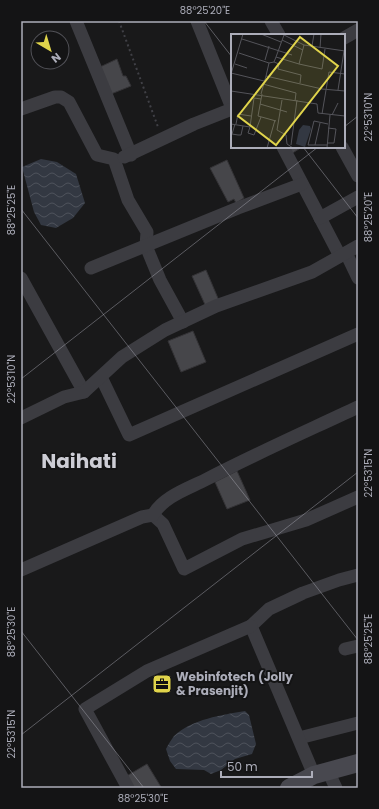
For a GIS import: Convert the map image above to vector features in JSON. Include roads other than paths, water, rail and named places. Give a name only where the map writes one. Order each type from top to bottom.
[{"type":"main road","points":[[289,788],[321,773],[358,763]]},
{"type":"street","points":[[76,21],[131,155]]},
{"type":"street","points":[[197,21],[231,106]]},
{"type":"street","points":[[271,21],[278,34]]},
{"type":"street","points":[[345,37],[358,30]]},
{"type":"street","points":[[21,109],[55,97],[61,97],[69,102],[97,155],[114,159],[131,155],[194,124],[231,109]]},
{"type":"street","points":[[284,148],[320,218],[358,278]]},
{"type":"street","points":[[343,148],[358,176]]},
{"type":"street","points":[[114,159],[128,200],[147,232],[146,246],[160,280],[183,322]]},
{"type":"street","points":[[91,268],[238,208],[302,184]]},
{"type":"street","points":[[320,218],[358,197]]},
{"type":"street","points":[[21,418],[64,396],[84,392],[122,357],[165,330],[216,306],[312,272],[358,246]]},
{"type":"street","points":[[21,278],[84,392]]},
{"type":"street","points":[[101,377],[129,435],[358,334]]},
{"type":"street","points":[[21,570],[142,517],[153,515],[157,508],[169,499],[232,466],[358,407]]},
{"type":"street","points":[[153,515],[163,524],[184,569],[242,539],[306,520],[358,498]]},
{"type":"street","points":[[128,788],[85,709],[147,671],[251,626],[269,609],[303,593],[358,575]]},
{"type":"street","points":[[251,626],[299,738],[321,773],[336,788]]},
{"type":"street","points":[[345,650],[358,646]]},
{"type":"street","points":[[299,738],[358,723]]},
{"type":"water","points":[[41,159],[57,162],[76,174],[85,203],[73,218],[56,228],[41,225],[34,212],[22,167]]},
{"type":"water","points":[[245,711],[249,715],[256,744],[252,754],[235,759],[221,770],[211,774],[204,770],[176,769],[170,761],[166,749],[174,736],[181,730],[189,725],[208,719]]},
{"type":"place","name":"Webinfotech (Jolly & Prasenjit)","points":[[162,684]]},
{"type":"district","name":"Naihati","points":[[79,461]]}]
